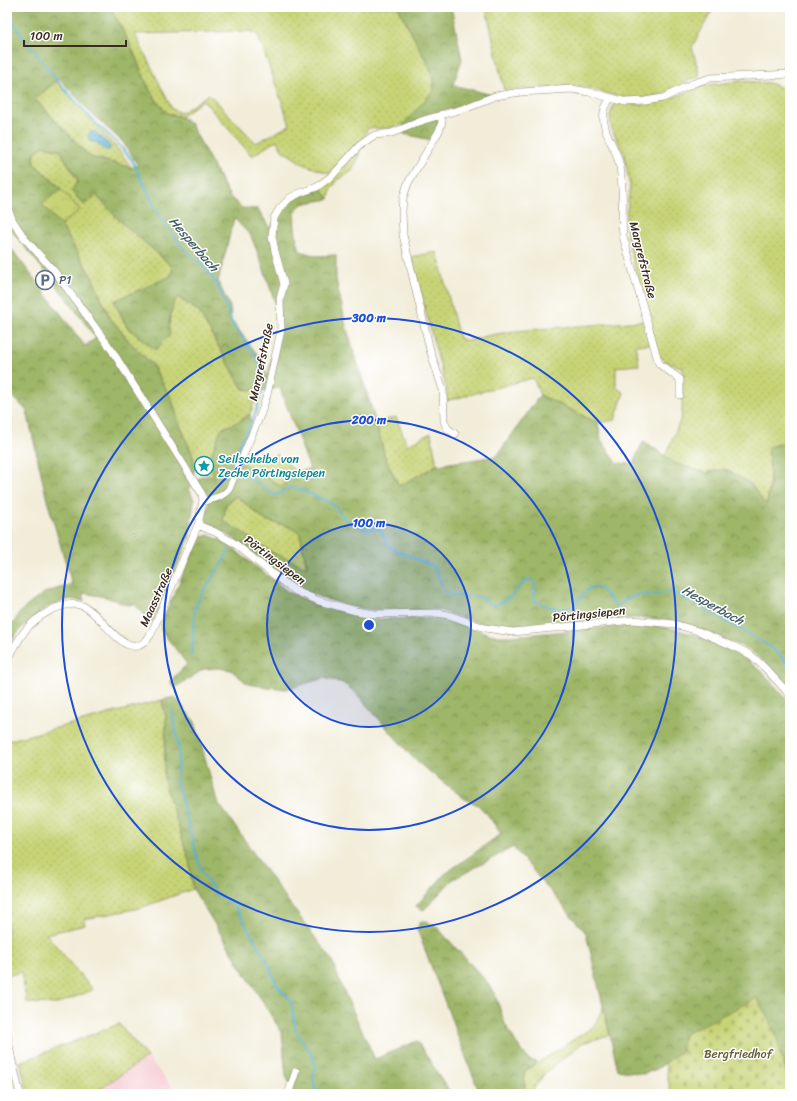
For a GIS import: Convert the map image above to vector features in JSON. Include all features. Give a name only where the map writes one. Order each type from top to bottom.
[{"type":"street","name":"Margrefstraße","points":[[203,501],[215,498],[227,491],[261,413],[267,395],[281,330],[280,299],[283,289],[283,280],[272,236],[274,218],[280,208],[290,198],[317,187],[333,175],[359,146],[375,135],[392,133],[424,120],[462,109],[496,96],[521,92],[572,89],[626,102],[645,101],[663,98],[694,83],[710,78],[790,74]]},
{"type":"street","name":"Margrefstraße","points":[[610,98],[604,113],[604,123],[606,133],[617,157],[621,176],[623,197],[621,220],[623,236],[659,364],[680,379],[680,395]]},
{"type":"street","points":[[442,114],[442,122],[439,131],[408,183],[402,198],[402,212],[403,235],[430,350],[443,390],[444,421],[447,428],[455,434]]},
{"type":"street","points":[[7,207],[13,221],[25,239],[55,272],[111,348],[202,494],[203,501],[198,525]]},
{"type":"street","name":"Maasstraße","points":[[7,662],[16,644],[25,631],[47,612],[60,606],[71,604],[82,606],[91,611],[121,641],[129,646],[135,647],[143,645],[151,634],[192,543],[198,525]]},
{"type":"street","name":"Pörtingsiepen","points":[[198,525],[215,532],[234,543],[296,591],[319,601],[356,612],[374,614],[437,613],[448,615],[485,628],[513,632],[633,620],[674,624],[698,631],[751,655],[790,695]]},
{"type":"street","points":[[7,1034],[20,1094]]},
{"type":"street","points":[[288,1094],[296,1071]]},
{"type":"shaded area","points":[[147,1057],[178,1094],[92,1094]]},
{"type":"green space","points":[[7,7],[110,7],[129,42],[150,91],[166,113],[181,117],[190,123],[230,197],[242,208],[258,209],[270,229],[282,209],[293,198],[321,188],[329,199],[303,204],[297,209],[295,214],[295,226],[297,240],[300,251],[317,256],[336,255],[336,279],[346,326],[386,460],[399,486],[437,465],[497,456],[540,395],[598,423],[601,440],[617,463],[633,464],[644,441],[676,464],[706,473],[725,469],[750,483],[766,505],[770,491],[768,447],[790,441],[790,689],[764,662],[747,649],[700,629],[669,620],[633,618],[511,629],[490,626],[438,610],[372,610],[348,606],[320,597],[299,588],[282,577],[242,544],[206,522],[204,518],[209,505],[207,496],[197,480],[202,476],[214,478],[210,458],[221,429],[240,421],[250,414],[251,429],[238,461],[282,487],[296,472],[310,469],[280,388],[258,391],[243,389],[199,312],[178,297],[173,305],[170,315],[170,335],[155,350],[127,326],[114,301],[171,276],[173,267],[119,220],[96,195],[84,205],[71,191],[78,181],[60,150],[44,146],[35,152],[34,164],[61,189],[42,204],[61,225],[92,277],[110,318],[128,340],[152,365],[172,400],[178,420],[192,454],[195,467],[189,489],[194,500],[189,539],[152,622],[134,604],[127,605],[106,597],[83,593],[84,601],[70,599],[47,607],[15,635],[7,651],[7,634],[21,611],[44,593],[72,584],[47,500],[27,411],[7,390],[7,243],[85,346],[96,338],[61,291],[7,225],[7,72],[9,69],[7,46]],"holes":[[[59,78],[89,111],[123,142],[138,165],[132,168],[90,157],[35,99]],[[234,218],[251,236],[275,302],[279,331],[276,337],[267,379],[265,369],[260,358],[231,320],[230,307],[218,282]],[[236,496],[265,520],[290,527],[300,533],[307,567],[273,553],[223,520],[226,504]]]},
{"type":"green space","points":[[110,7],[398,7],[432,72],[434,90],[404,124],[385,129],[368,128],[363,138],[331,174],[305,165],[282,150],[277,140],[252,156],[203,100],[181,117],[166,113],[150,91],[129,42]],"holes":[[[250,31],[258,35],[290,125],[256,143],[209,94],[181,113],[172,109],[135,34]]]},
{"type":"green space","points":[[398,7],[451,7],[462,59],[453,85],[492,95],[460,107],[438,112],[438,125],[431,140],[404,134],[404,124],[434,90],[432,72]]},
{"type":"green space","points":[[486,7],[714,7],[692,47],[700,77],[691,79],[669,93],[638,99],[616,96],[580,86],[504,90]]},
{"type":"green space","points":[[56,81],[121,153],[132,168],[90,157],[35,99]]},
{"type":"green space","points":[[741,81],[769,83],[790,91],[790,441],[768,447],[770,476],[766,506],[750,483],[725,469],[706,473],[676,464],[665,456],[682,414],[683,367],[663,360],[658,354],[627,237],[626,217],[630,186],[624,154],[611,127],[610,116],[614,103],[641,105],[665,100],[707,85]]},
{"type":"green space","points":[[44,146],[60,150],[78,181],[72,191],[84,204],[96,195],[119,220],[173,267],[171,276],[114,301],[127,327],[155,349],[168,329],[173,303],[178,297],[199,312],[243,389],[258,391],[250,414],[240,421],[221,429],[210,458],[214,478],[195,467],[192,454],[178,420],[172,400],[152,364],[128,340],[110,318],[92,277],[61,225],[79,209],[56,183],[34,164],[35,152]]},
{"type":"green space","points":[[359,151],[360,155],[352,171],[338,180],[331,189],[329,199],[321,188]]},
{"type":"green space","points":[[61,189],[80,210],[61,225],[42,204]]},
{"type":"green space","points":[[437,252],[459,338],[468,341],[514,331],[642,321],[645,325],[651,344],[636,345],[639,365],[616,367],[616,387],[624,393],[615,420],[598,423],[540,395],[533,378],[446,401],[447,391],[411,257]]},
{"type":"green space","points":[[396,417],[407,445],[431,433],[437,465],[399,486],[386,460],[376,423]]},
{"type":"green space","points":[[247,453],[265,460],[277,454],[296,472],[282,487],[243,464]]},
{"type":"green space","points":[[236,496],[265,520],[290,527],[300,533],[307,568],[273,553],[223,520],[226,504]]},
{"type":"green space","points":[[208,535],[225,542],[288,592],[318,605],[354,615],[379,619],[445,618],[486,633],[499,636],[650,625],[675,629],[708,639],[741,655],[764,674],[790,703],[790,1087],[775,1033],[682,1051],[657,1069],[643,1074],[618,1070],[586,933],[513,847],[452,880],[424,910],[416,906],[445,874],[501,834],[488,815],[478,805],[465,799],[416,761],[356,693],[343,683],[324,678],[287,689],[267,687],[248,684],[231,670],[219,668],[204,669],[174,688],[170,681],[187,664],[161,630],[164,617],[199,538]]},
{"type":"green space","points":[[175,697],[195,722],[217,801],[281,892],[332,960],[341,985],[375,1059],[417,1041],[451,1094],[295,1094],[286,1076],[282,1033],[193,889],[189,860],[164,781],[166,717],[162,700]]},
{"type":"green space","points":[[162,700],[166,717],[164,781],[189,860],[193,889],[140,908],[84,919],[85,925],[46,934],[93,990],[57,1004],[27,1003],[21,972],[7,976],[7,741]]},
{"type":"green space","points":[[421,921],[435,925],[487,982],[495,995],[505,1024],[517,1044],[529,1060],[537,1062],[524,1072],[525,1094],[480,1094],[417,929]]},
{"type":"green space","name":"Bergfriedhof","points":[[757,998],[775,1033],[790,1087],[790,1094],[671,1094],[665,1063],[682,1051],[683,1035]]},
{"type":"green space","points":[[603,1007],[610,1035],[582,1043],[544,1074],[530,1094],[525,1094],[524,1072],[594,1026]]},
{"type":"green space","points":[[119,1024],[147,1057],[92,1094],[28,1094],[20,1062]]},
{"type":"water","points":[[90,132],[96,132],[111,147],[109,150],[105,150],[96,142],[91,142],[88,137]]},
{"type":"waterway","name":"Hesperbach","points":[[7,10],[22,36],[55,78],[86,113],[120,146],[132,160],[161,219],[184,249],[207,270],[215,281],[233,325],[258,360],[263,379],[262,391],[255,415],[240,444],[233,461],[233,465],[272,494],[277,495],[289,488],[296,488],[329,502],[337,508],[344,519],[364,529],[378,529],[382,532],[387,544],[391,548],[434,567],[444,591],[453,596],[476,596],[482,598],[491,605],[497,604],[503,602],[511,596],[527,580],[533,580],[535,583],[535,601],[558,609],[571,607],[586,591],[593,587],[599,588],[617,606],[627,599],[639,594],[654,595],[668,592],[674,593],[764,643],[778,653],[790,667]]},
{"type":"waterway","points":[[191,656],[195,608],[201,595],[229,550]]},
{"type":"waterway","points":[[172,711],[179,749],[176,781],[201,870],[216,894],[235,906],[269,965],[277,985],[291,1001],[296,1032],[311,1052],[315,1064],[313,1081],[317,1094]]},
{"type":"place","name":"P1","points":[[45,280]]},
{"type":"place","name":"Seilscheibe von Zeche Pörtingsiepen","points":[[204,466]]}]
